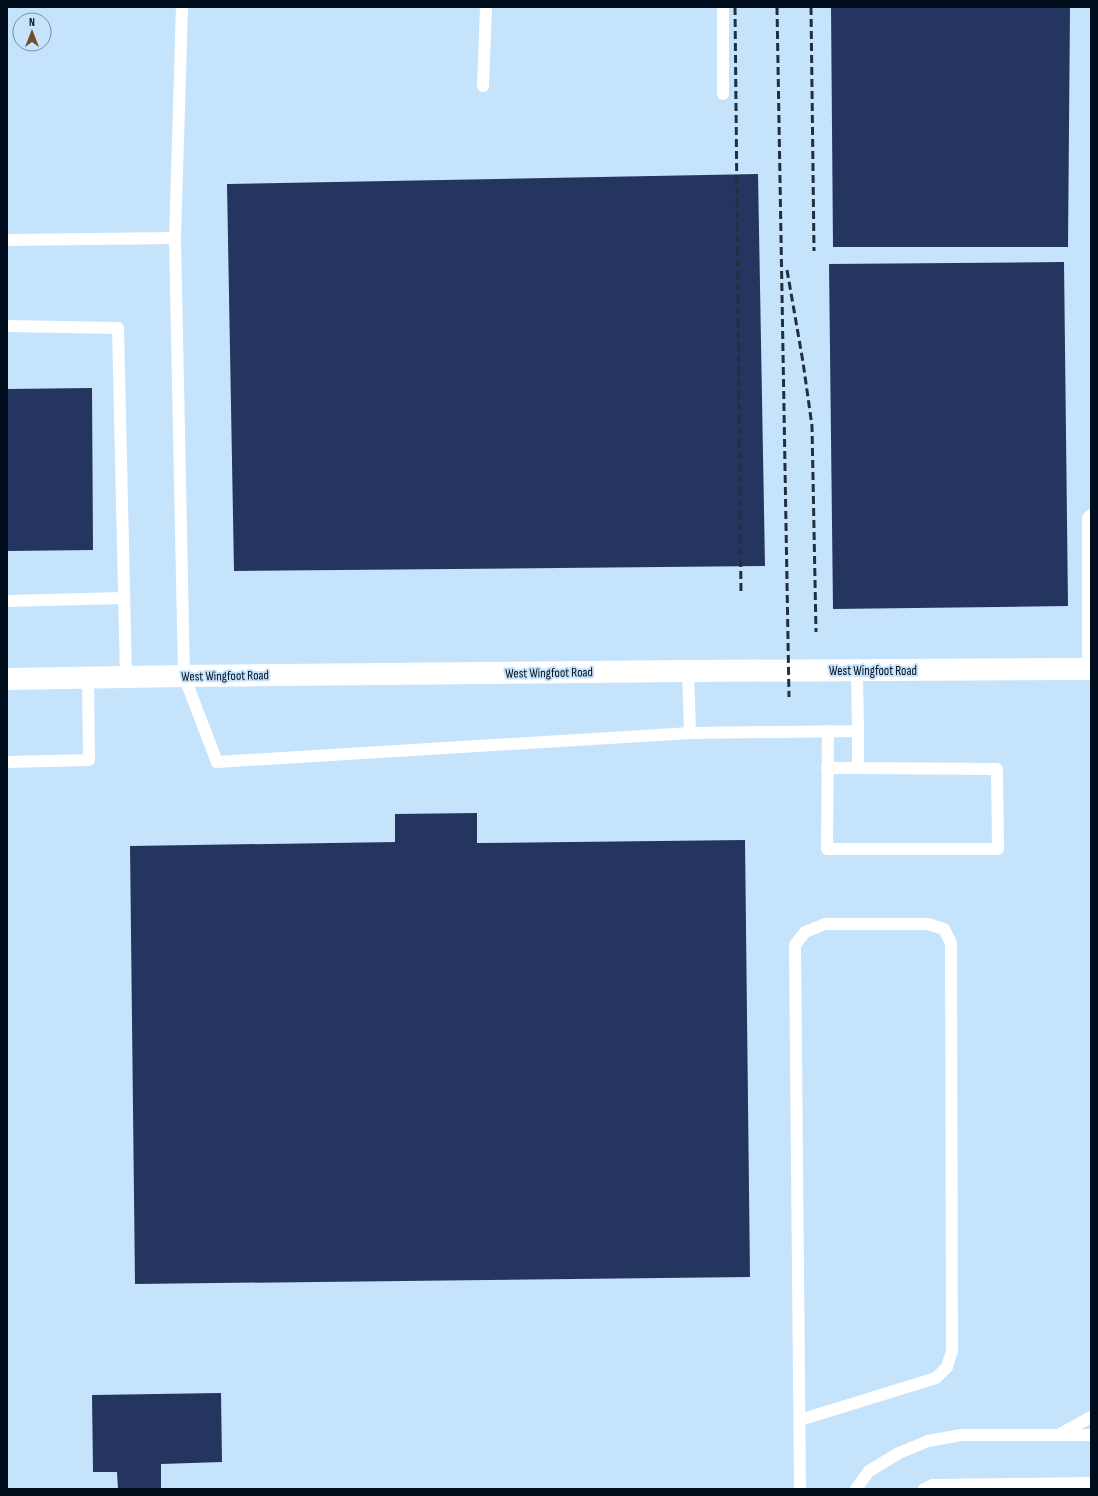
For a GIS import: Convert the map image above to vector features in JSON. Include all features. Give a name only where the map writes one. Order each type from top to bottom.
[{"type":"street","name":"West Wingfoot Road","points":[[7,679],[688,670],[1089,669]]},
{"type":"lane","points":[[182,7],[175,238],[184,676],[217,762],[690,733],[858,731]]},
{"type":"lane","points":[[483,86],[486,7]]},
{"type":"lane","points":[[723,7],[723,94]]},
{"type":"lane","points":[[7,240],[175,238]]},
{"type":"lane","points":[[7,326],[118,328],[126,677]]},
{"type":"lane","points":[[1089,669],[1090,516]]},
{"type":"lane","points":[[7,601],[124,598]]},
{"type":"lane","points":[[688,670],[690,733]]},
{"type":"lane","points":[[856,670],[858,768]]},
{"type":"lane","points":[[7,762],[89,760],[88,678]]},
{"type":"lane","points":[[827,768],[997,769],[998,849],[827,849],[827,768],[828,731]]},
{"type":"lane","points":[[800,1420],[936,1378],[947,1367],[952,1351],[951,943],[944,929],[928,924],[825,924],[805,932],[795,945],[800,1489]]},
{"type":"lane","points":[[1058,1435],[1091,1417]]},
{"type":"lane","points":[[856,1489],[869,1471],[899,1453],[928,1441],[961,1435],[1091,1435]]},
{"type":"lane","points":[[924,1489],[932,1484],[1091,1483]]},
{"type":"building","points":[[831,7],[1070,7],[1068,247],[833,247]]},
{"type":"building","points":[[758,174],[765,566],[234,571],[227,184]]},
{"type":"building","points":[[1064,262],[1068,606],[833,609],[829,264]]},
{"type":"building","points":[[92,388],[93,550],[7,551],[7,389]]},
{"type":"building","points":[[477,813],[477,843],[745,840],[750,1277],[135,1284],[130,846],[395,842],[395,814]]},
{"type":"building","points":[[221,1393],[222,1462],[161,1464],[161,1489],[118,1489],[117,1472],[93,1472],[92,1395]]},
{"type":"railway","points":[[735,7],[741,594]]},
{"type":"railway","points":[[777,7],[789,697]]},
{"type":"railway","points":[[811,7],[814,251]]},
{"type":"railway","points":[[787,270],[803,362],[812,426],[816,632]]}]
